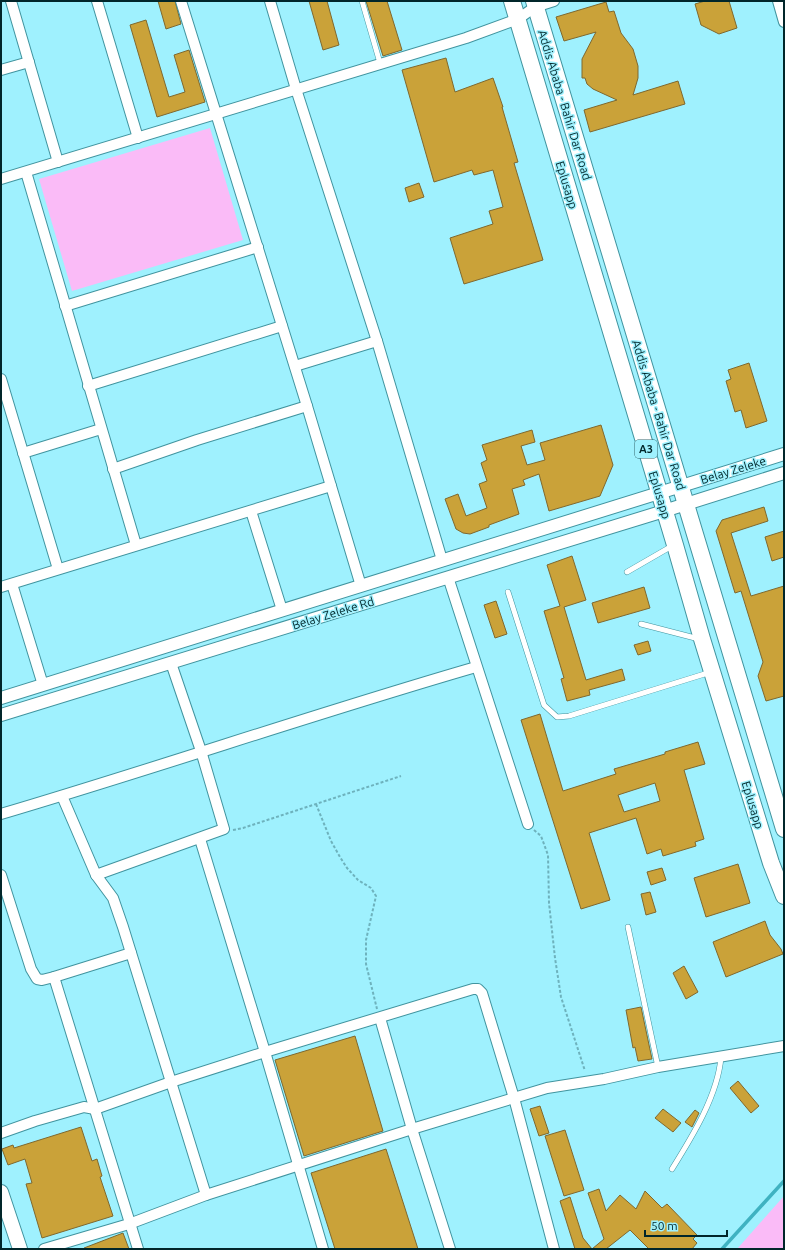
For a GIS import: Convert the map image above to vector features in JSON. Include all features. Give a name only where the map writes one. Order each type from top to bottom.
[{"type":"highway","name":"Eplusapp","points":[[512,1],[702,640],[771,863],[784,896]]},
{"type":"highway","name":"Addis Ababa - Bahir Dar Road","points":[[535,4],[784,830]]},
{"type":"main road","points":[[1,1192],[20,1249]]},
{"type":"street","points":[[11,1],[58,162]]},
{"type":"street","points":[[97,1],[138,138]]},
{"type":"street","points":[[181,1],[307,406],[361,586]]},
{"type":"street","points":[[270,1],[296,89],[377,342],[442,560],[528,824]]},
{"type":"street","points":[[1,179],[466,38],[518,19],[535,4],[554,1]]},
{"type":"street","points":[[778,1],[784,22]]},
{"type":"street","points":[[1,70],[29,62]]},
{"type":"street","points":[[26,172],[136,545]]},
{"type":"street","points":[[65,306],[258,247]]},
{"type":"street","points":[[88,386],[282,326]]},
{"type":"street","points":[[294,366],[377,342]]},
{"type":"street","points":[[1,379],[58,569]]},
{"type":"street","points":[[113,468],[307,406]]},
{"type":"street","points":[[23,453],[101,429]]},
{"type":"street","name":"Belay Zeleke","points":[[659,493],[784,454]]},
{"type":"street","name":"Belay Zeleke","points":[[664,511],[784,473]]},
{"type":"street","points":[[1,587],[331,486]]},
{"type":"street","name":"Belay Zeleke Rd","points":[[1,698],[659,493]]},
{"type":"street","points":[[251,511],[288,627]]},
{"type":"street","name":"Belay Zeleke Rd","points":[[1,715],[664,511]]},
{"type":"street","points":[[12,584],[47,701]]},
{"type":"street","points":[[96,875],[224,830],[201,751],[171,662]]},
{"type":"street","points":[[1,814],[415,684],[476,667]]},
{"type":"street","points":[[62,796],[96,875],[113,898],[206,1195]]},
{"type":"street","points":[[200,838],[323,1249]]},
{"type":"street","points":[[1,875],[31,969],[37,979],[42,980],[54,978],[131,953]]},
{"type":"street","points":[[54,978],[138,1249]]},
{"type":"street","points":[[1,1133],[35,1121],[84,1107],[95,1109],[171,1082],[265,1052],[473,989],[478,989],[482,993],[514,1098],[554,1249]]},
{"type":"street","points":[[380,1018],[412,1129],[450,1249]]},
{"type":"street","points":[[44,1249],[129,1224],[206,1195],[412,1129],[547,1088],[589,1082],[658,1067],[784,1046]]},
{"type":"lane","points":[[362,1],[380,63]]},
{"type":"lane","points":[[627,572],[675,545]]},
{"type":"lane","points":[[508,592],[544,705],[557,716],[568,716],[712,672]]},
{"type":"lane","points":[[641,624],[702,640]]},
{"type":"lane","points":[[628,928],[658,1067]]},
{"type":"lane","points":[[672,1169],[686,1147],[705,1111],[720,1070],[721,1057]]},
{"type":"path","points":[[224,830],[243,828],[401,776]]},
{"type":"path","points":[[316,804],[331,841],[347,868],[358,880],[371,888],[376,896],[366,940],[366,964],[380,1018]]},
{"type":"path","points":[[528,824],[541,836],[548,855],[549,902],[561,997],[589,1082]]},
{"type":"shaded area","points":[[210,128],[243,240],[72,291],[39,179]]},
{"type":"shaded area","points":[[784,1196],[784,1249],[737,1249]]},
{"type":"building","points":[[158,1],[175,1],[181,24],[166,29]]},
{"type":"building","points":[[309,1],[327,1],[339,45],[323,50]]},
{"type":"building","points":[[366,1],[387,1],[402,50],[383,56]]},
{"type":"building","points":[[705,1],[729,1],[737,28],[719,34],[701,25],[695,4]]},
{"type":"building","points":[[606,2],[609,12],[614,11],[621,33],[633,49],[638,66],[638,78],[633,95],[678,81],[685,104],[590,132],[584,110],[617,100],[593,89],[587,84],[585,78],[582,78],[582,59],[596,32],[564,41],[556,17]]},
{"type":"building","points":[[146,20],[169,97],[185,92],[174,55],[189,50],[205,102],[157,117],[130,25]]},
{"type":"building","points":[[446,58],[455,92],[493,78],[503,107],[518,162],[514,163],[543,260],[464,284],[450,238],[493,224],[489,211],[503,207],[493,170],[474,175],[472,170],[434,182],[402,70]]},
{"type":"building","points":[[419,183],[424,197],[409,202],[405,188]]},
{"type":"building","points":[[749,363],[767,421],[746,428],[741,410],[735,412],[726,381],[731,379],[728,370]]},
{"type":"building","points":[[601,425],[613,465],[600,496],[549,511],[539,474],[523,480],[525,485],[512,489],[519,514],[470,534],[463,533],[456,529],[445,499],[458,494],[466,516],[487,508],[479,484],[487,481],[481,463],[487,460],[482,445],[532,430],[535,442],[521,446],[527,465],[545,460],[540,443]]},
{"type":"building","points":[[764,507],[768,521],[731,533],[751,596],[784,586],[784,696],[766,701],[758,676],[763,662],[741,591],[735,593],[716,531],[722,520]]},
{"type":"building","points":[[784,531],[784,557],[772,561],[765,537]]},
{"type":"building","points":[[572,556],[586,600],[564,607],[586,680],[622,669],[625,680],[589,690],[590,695],[567,701],[561,679],[564,678],[544,611],[560,606],[547,565]]},
{"type":"building","points":[[644,587],[650,608],[598,623],[592,603]]},
{"type":"building","points":[[496,601],[507,634],[495,638],[484,605]]},
{"type":"building","points":[[648,641],[651,651],[638,655],[634,645]]},
{"type":"building","points":[[540,714],[563,791],[616,774],[614,769],[665,754],[665,752],[698,742],[705,764],[684,770],[704,839],[695,842],[696,846],[663,856],[661,849],[647,854],[636,818],[589,833],[610,900],[581,909],[521,720]],"holes":[[[655,783],[660,801],[624,812],[618,795]]]},
{"type":"building","points":[[738,864],[750,903],[706,917],[694,878]]},
{"type":"building","points":[[662,868],[666,880],[651,885],[647,872]]},
{"type":"building","points":[[650,892],[656,912],[646,915],[641,894]]},
{"type":"building","points":[[765,921],[770,935],[783,954],[726,977],[713,942]]},
{"type":"building","points":[[684,966],[698,992],[686,999],[673,973]]},
{"type":"building","points":[[641,1007],[652,1059],[638,1061],[635,1047],[633,1048],[626,1010]]},
{"type":"building","points":[[355,1036],[383,1131],[304,1156],[275,1060]]},
{"type":"building","points":[[738,1081],[759,1106],[751,1113],[730,1088]]},
{"type":"building","points":[[540,1106],[549,1133],[539,1136],[530,1109]]},
{"type":"building","points":[[663,1109],[681,1123],[673,1132],[655,1118]]},
{"type":"building","points":[[695,1110],[699,1113],[692,1127],[685,1122]]},
{"type":"building","points":[[81,1127],[92,1161],[97,1159],[102,1176],[100,1177],[113,1216],[42,1238],[26,1184],[32,1183],[25,1159],[8,1165],[2,1149],[13,1145],[14,1148]]},
{"type":"building","points":[[565,1130],[584,1190],[564,1196],[545,1136]]},
{"type":"building","points":[[386,1149],[418,1249],[335,1249],[311,1173]]},
{"type":"building","points":[[599,1189],[606,1211],[620,1195],[636,1209],[645,1191],[662,1208],[667,1204],[697,1235],[693,1239],[697,1243],[692,1249],[649,1249],[630,1230],[606,1249],[592,1249],[604,1239],[588,1193]]},
{"type":"building","points":[[570,1197],[583,1238],[592,1249],[575,1249],[560,1201]]},
{"type":"building","points":[[123,1233],[129,1249],[84,1249],[84,1248]]},
{"type":"waterway","points":[[722,1249],[784,1181]]}]
